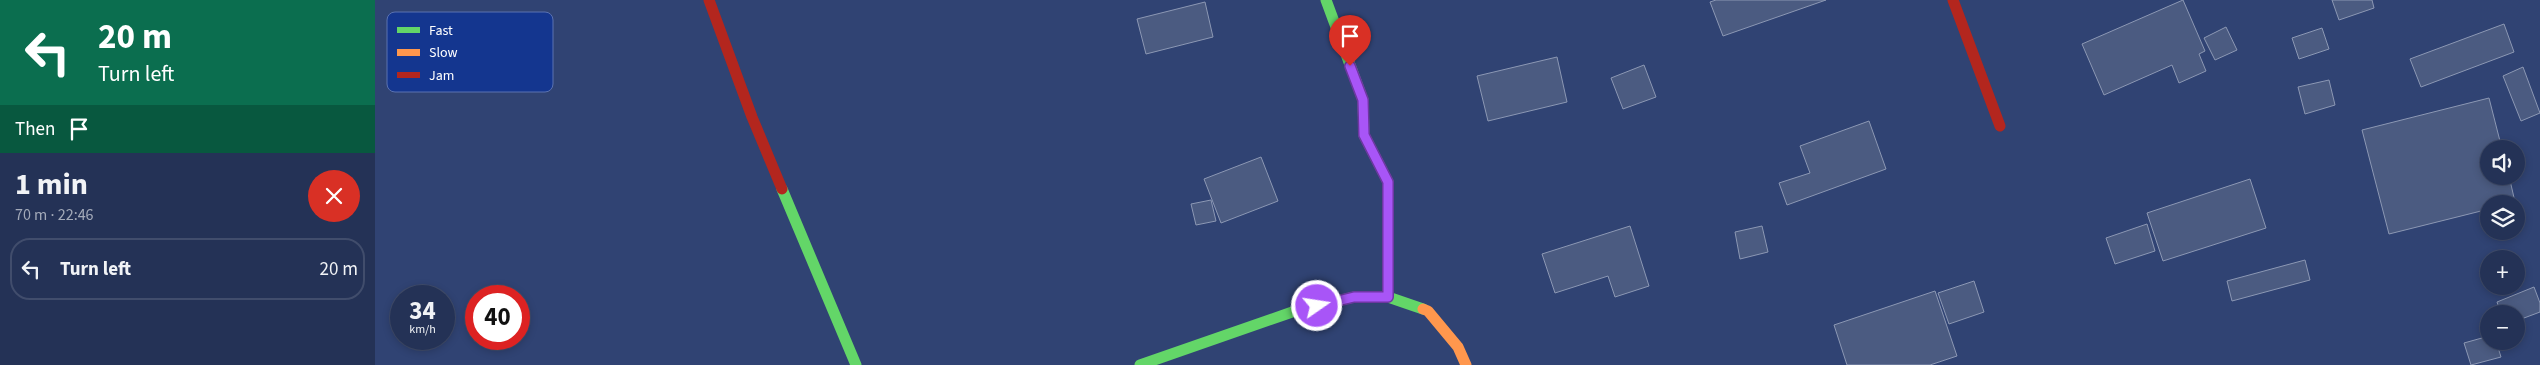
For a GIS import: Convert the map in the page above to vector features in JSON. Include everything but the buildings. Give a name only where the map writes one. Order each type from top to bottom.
[{"type":"street","points":[[709,0],[752,117],[856,365]]},
{"type":"street","points":[[1326,0],[1363,100],[1364,135],[1388,182],[1388,297]]},
{"type":"street","points":[[1953,0],[2000,126]]},
{"type":"street","points":[[1139,365],[1299,310],[1354,297],[1388,297],[1428,311],[1457,347],[1466,365]]},
{"type":"traffic: fast","points":[[1326,0],[1363,100],[1364,135],[1388,182],[1388,297]]},
{"type":"traffic: fast","points":[[782,189],[856,365]]},
{"type":"traffic: fast","points":[[1140,365],[1298,310],[1354,297],[1388,297],[1423,309]]},
{"type":"traffic: slow","points":[[1423,309],[1428,311],[1458,347],[1466,365]]},
{"type":"traffic: jam","points":[[709,0],[752,117],[782,189]]},
{"type":"traffic: jam","points":[[1953,0],[2000,126]]},
{"type":"route","points":[[1317,306],[1354,297],[1388,297],[1388,182],[1364,135],[1363,100],[1350,66]]}]
